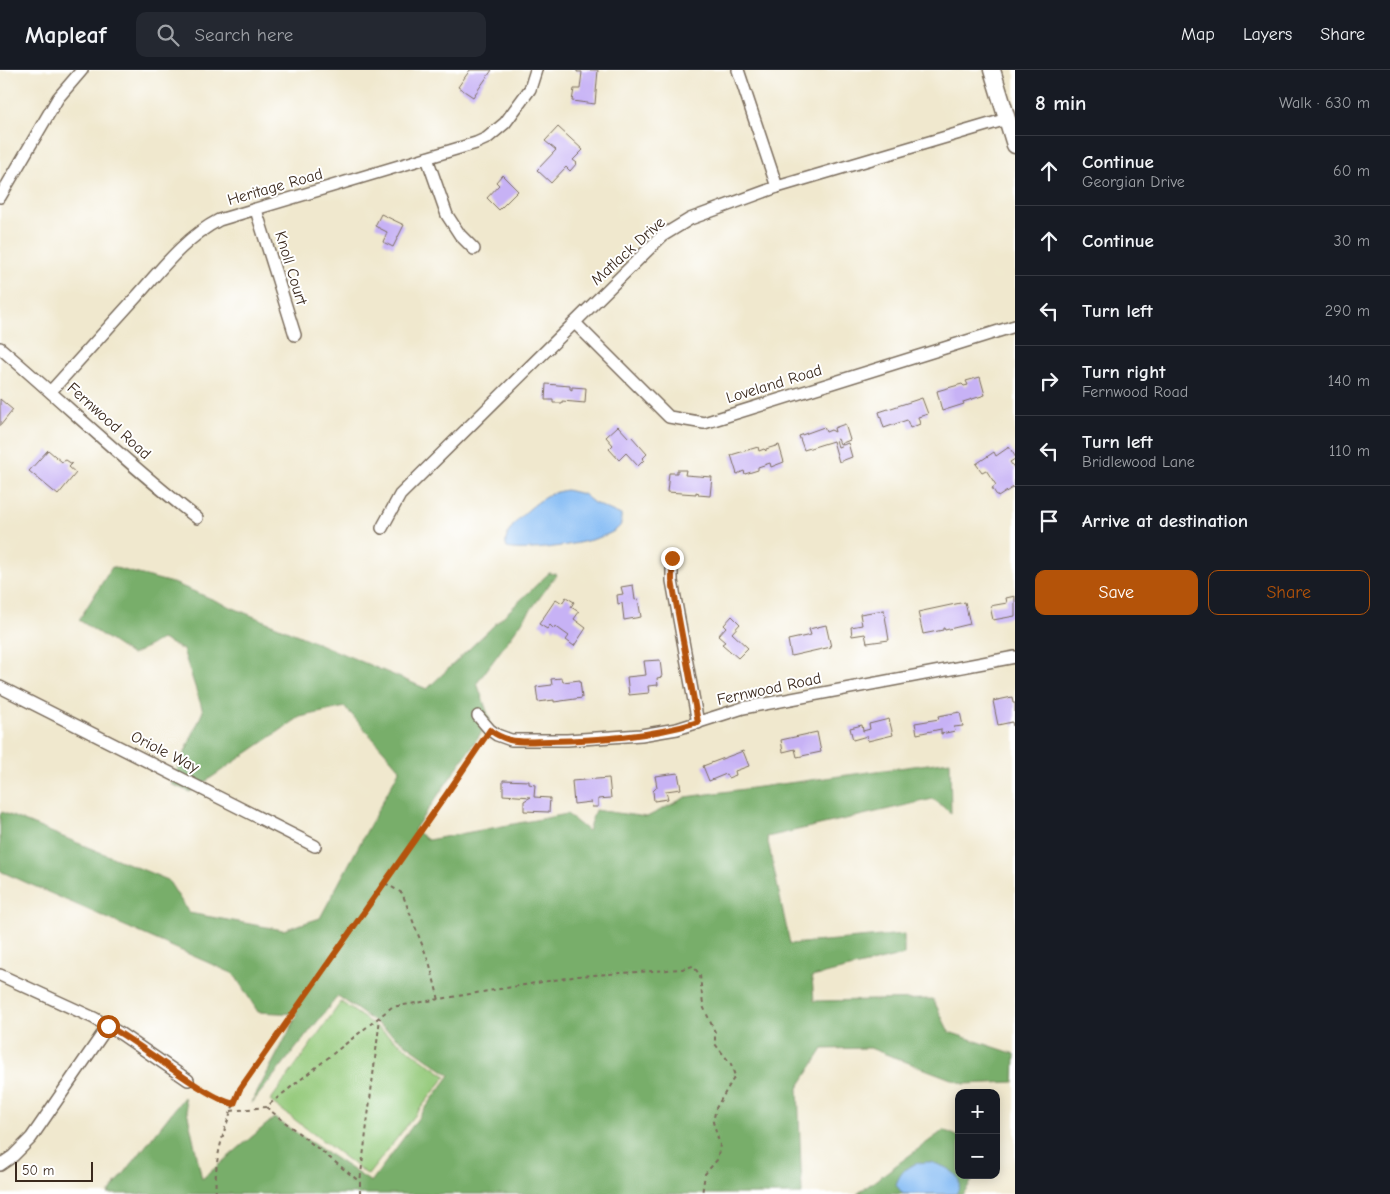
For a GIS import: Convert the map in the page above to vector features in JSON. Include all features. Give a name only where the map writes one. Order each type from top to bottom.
[{"type":"main road","points":[[992,70],[1015,145]]},
{"type":"street","points":[[0,197],[58,98],[82,70]]},
{"type":"street","name":"Heritage Road","points":[[51,391],[188,242],[208,226],[219,220],[476,144],[487,138],[504,124],[530,89],[536,70]]},
{"type":"street","points":[[738,70],[777,187]]},
{"type":"street","name":"Matlack Drive","points":[[382,528],[400,495],[662,236],[690,219],[777,187],[1007,119]]},
{"type":"street","points":[[427,158],[448,215],[460,235],[474,249]]},
{"type":"street","name":"Knoll Court","points":[[256,210],[295,335]]},
{"type":"street","name":"Loveland Road","points":[[575,322],[669,416],[704,423],[1015,326]]},
{"type":"street","name":"Fernwood Road","points":[[0,348],[51,391],[160,490],[197,518]]},
{"type":"street","points":[[672,558],[672,581],[698,722]]},
{"type":"street","name":"Fernwood Road","points":[[478,716],[490,730],[497,735],[511,740],[568,740],[641,735],[677,729],[743,708],[1015,657]]},
{"type":"street","name":"Oriole Way","points":[[0,687],[315,846]]},
{"type":"street","points":[[0,975],[94,1018],[121,1034],[188,1080]]},
{"type":"street","points":[[0,1165],[13,1156],[31,1138],[108,1026]]},
{"type":"path","points":[[216,1194],[218,1152],[240,1089],[490,730]]},
{"type":"path","points":[[385,883],[402,894],[430,964],[439,1000]]},
{"type":"path","points":[[231,1111],[266,1107],[392,1007],[578,976],[682,969],[693,966],[700,975],[703,1006],[715,1032],[716,1044],[731,1064],[735,1076],[716,1108],[713,1122],[720,1145],[717,1160],[705,1174],[702,1194]]},
{"type":"path","points":[[360,1194],[380,1017]]},
{"type":"path","points":[[188,1080],[223,1101],[234,1104]]},
{"type":"path","points":[[266,1107],[360,1182]]},
{"type":"green space","points":[[112,567],[176,584],[427,689],[549,573],[557,574],[477,683],[490,720],[414,830],[428,840],[567,814],[588,831],[595,810],[647,817],[686,797],[950,761],[951,813],[933,799],[767,837],[790,944],[904,934],[904,955],[812,977],[814,1001],[933,999],[949,1032],[1015,1054],[1014,1082],[964,1084],[870,1048],[823,1049],[798,1088],[802,1194],[108,1194],[184,1097],[202,1179],[274,1118],[371,1182],[450,1075],[338,996],[251,1104],[298,1014],[258,1012],[234,974],[0,871],[0,815],[2,812],[168,880],[189,913],[283,930],[320,918],[400,769],[345,707],[300,717],[190,792],[171,784],[203,711],[183,650],[162,639],[132,655],[79,620]]},
{"type":"green space","points":[[341,1002],[446,1076],[368,1175],[270,1101]]},
{"type":"green space","points":[[944,1130],[955,1135],[955,1179],[973,1179],[963,1194],[857,1194]]},
{"type":"water","points":[[566,490],[583,494],[594,503],[621,515],[620,526],[612,532],[584,542],[548,548],[507,548],[508,533],[529,509],[545,497]]},
{"type":"water","points":[[930,1162],[953,1172],[955,1179],[958,1179],[959,1182],[956,1194],[903,1194],[896,1185],[898,1179],[904,1170],[918,1163]]},
{"type":"building","points":[[470,70],[492,70],[473,97],[458,87]]},
{"type":"building","points":[[577,70],[598,70],[595,104],[572,101],[574,89],[580,89],[582,72],[577,72]]},
{"type":"building","points":[[558,127],[583,150],[573,160],[577,163],[570,171],[566,167],[551,183],[537,170],[556,150],[545,141]]},
{"type":"building","points":[[502,175],[518,191],[499,210],[487,198],[499,185],[496,182]]},
{"type":"building","points":[[381,214],[404,225],[393,247],[383,242],[387,232],[375,226]]},
{"type":"building","points":[[980,377],[985,395],[942,411],[937,391],[962,384],[964,386],[968,385],[966,381]]},
{"type":"building","points":[[546,384],[570,386],[572,390],[572,387],[586,388],[585,403],[562,401],[562,403],[553,403],[553,400],[545,400]]},
{"type":"building","points":[[922,398],[928,414],[918,417],[920,424],[910,428],[907,420],[884,428],[879,412]]},
{"type":"building","points":[[0,399],[13,410],[0,426]]},
{"type":"building","points":[[845,424],[850,440],[840,444],[838,439],[836,440],[838,447],[848,443],[852,457],[839,462],[833,441],[804,450],[799,436],[824,427],[826,432],[831,430],[835,432],[834,428]]},
{"type":"building","points":[[618,426],[629,438],[631,436],[647,454],[638,466],[626,453],[619,460],[609,449],[613,445],[606,437]]},
{"type":"building","points":[[779,445],[784,462],[771,467],[770,463],[758,467],[758,470],[745,474],[744,471],[737,474],[731,455],[758,447],[759,451],[764,449],[766,451],[766,449]]},
{"type":"building","points":[[1009,447],[1015,456],[1015,459],[1010,462],[1015,469],[1015,486],[998,497],[992,488],[996,485],[986,470],[982,472],[976,464],[994,452],[996,456]]},
{"type":"building","points":[[48,450],[62,462],[66,460],[72,464],[69,467],[76,473],[58,495],[29,471]]},
{"type":"building","points":[[677,470],[686,470],[685,475],[712,477],[710,496],[698,495],[699,493],[696,492],[696,494],[667,492],[669,473],[677,473]]},
{"type":"building","points":[[633,585],[635,600],[638,599],[641,617],[624,620],[622,603],[618,604],[617,595],[623,594],[621,587]]},
{"type":"building","points":[[1015,596],[1015,616],[993,620],[990,606],[1007,603],[1006,598]]},
{"type":"building","points":[[566,597],[574,602],[571,607],[579,612],[574,619],[586,628],[574,646],[566,640],[569,636],[555,626],[554,629],[550,625],[547,629],[539,624],[556,599],[562,603]]},
{"type":"building","points":[[965,602],[970,624],[945,630],[943,628],[943,630],[923,634],[918,612]]},
{"type":"building","points":[[884,610],[889,640],[867,643],[865,634],[852,636],[851,627],[862,625],[860,614]]},
{"type":"building","points":[[732,616],[740,624],[732,633],[748,648],[738,658],[722,644],[725,642],[718,636]]},
{"type":"building","points":[[826,625],[831,647],[791,656],[788,640],[811,635],[809,629]]},
{"type":"building","points":[[660,660],[662,677],[657,678],[658,685],[648,686],[649,693],[629,695],[627,677],[646,675],[644,661]]},
{"type":"building","points":[[562,678],[563,682],[580,680],[582,698],[538,702],[536,687],[552,685],[551,679]]},
{"type":"building","points":[[1012,697],[1013,703],[1015,703],[1015,725],[1013,726],[1012,722],[998,725],[993,701]]},
{"type":"building","points":[[960,712],[963,726],[954,727],[955,731],[941,734],[941,729],[917,734],[915,723],[939,719],[938,716]]},
{"type":"building","points":[[889,719],[893,735],[868,741],[867,736],[853,740],[850,728],[862,725],[863,731],[870,729],[869,724]]},
{"type":"building","points":[[817,732],[821,752],[797,757],[795,749],[783,752],[781,740]]},
{"type":"building","points":[[743,751],[749,766],[735,771],[736,775],[728,778],[726,774],[709,781],[703,766]]},
{"type":"building","points":[[678,773],[681,789],[666,791],[668,799],[654,801],[653,791],[657,787],[655,776]]},
{"type":"building","points":[[609,778],[611,798],[598,799],[598,807],[592,807],[591,802],[574,804],[572,781]]},
{"type":"building","points":[[503,780],[529,781],[529,784],[535,785],[534,797],[550,798],[549,812],[524,811],[524,801],[531,797],[503,795]]},
{"type":"route","points":[[108,1026],[188,1080],[223,1101],[234,1104],[240,1089],[490,730],[497,735],[511,740],[568,740],[641,735],[677,729],[698,722],[672,581],[672,558]]}]
